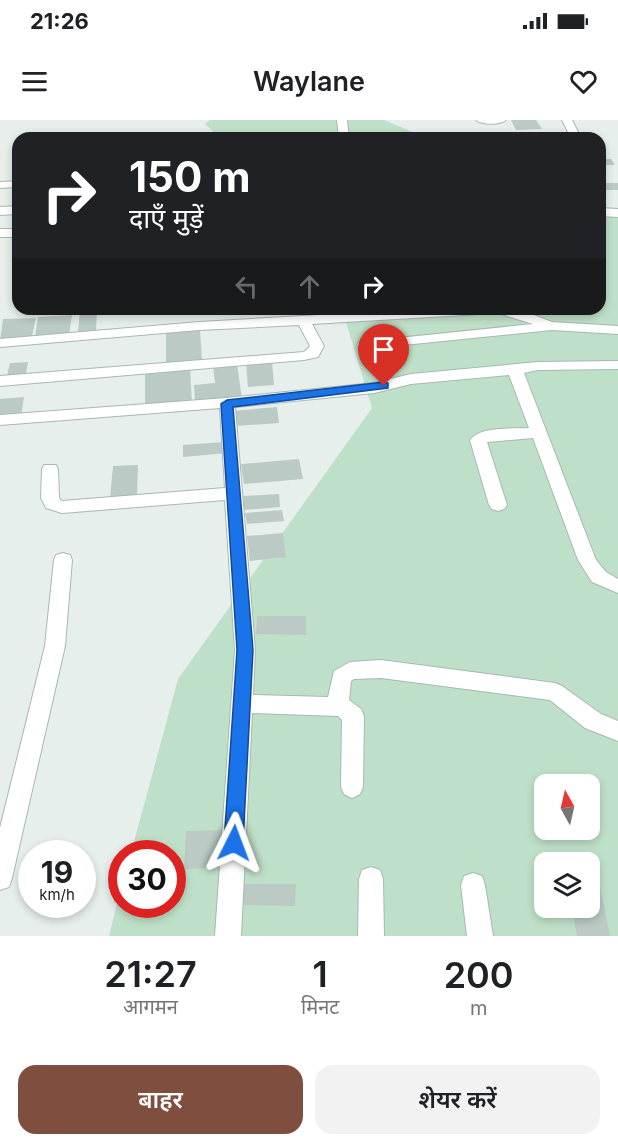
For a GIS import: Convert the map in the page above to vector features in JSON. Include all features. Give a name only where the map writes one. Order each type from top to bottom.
[{"type":"street","points":[[481,120],[501,120]]},
{"type":"street","points":[[0,343],[199,326],[401,315]]},
{"type":"street","points":[[522,315],[553,326]]},
{"type":"street","points":[[0,381],[304,356],[313,354],[317,346],[304,321]]},
{"type":"street","points":[[364,345],[553,326],[618,330]]},
{"type":"street","points":[[0,420],[227,404],[375,388],[411,380],[551,365],[618,365]]},
{"type":"street","points":[[515,370],[587,560],[595,574],[603,581],[618,586]]},
{"type":"street","points":[[227,404],[245,650],[228,936]]},
{"type":"street","points":[[498,505],[478,440],[484,436],[538,432]]},
{"type":"street","points":[[50,469],[50,498],[52,504],[62,507],[234,493]]},
{"type":"street","points":[[0,878],[55,646],[63,560]]},
{"type":"street","points":[[338,707],[341,677],[344,674],[350,670],[381,669],[555,692],[593,721],[618,731]]},
{"type":"street","points":[[242,704],[338,707],[349,710],[353,716],[352,788]]},
{"type":"street","points":[[371,879],[371,936]]},
{"type":"street","points":[[473,885],[480,936]]},
{"type":"green space","points":[[210,120],[384,120],[413,132],[214,132],[205,124]]},
{"type":"green space","points":[[606,211],[618,215],[618,936],[109,936],[114,918],[186,918],[186,840],[135,840],[178,679],[372,408],[344,315],[606,315]]},
{"type":"building","points":[[511,120],[536,120],[542,129],[516,130]]},
{"type":"building","points":[[606,159],[611,159],[615,165],[606,165]]},
{"type":"building","points":[[606,183],[618,183],[618,190],[606,190]]},
{"type":"building","points":[[72,315],[69,335],[35,337],[38,317]]},
{"type":"building","points":[[80,315],[97,315],[96,331],[78,332]]},
{"type":"building","points":[[36,318],[31,340],[0,341],[3,319]]},
{"type":"building","points":[[200,330],[202,361],[166,363],[166,333]]},
{"type":"building","points":[[272,361],[274,385],[248,387],[246,362]]},
{"type":"building","points":[[28,362],[25,379],[6,380],[10,363]]},
{"type":"building","points":[[237,364],[242,399],[195,403],[194,385],[215,383],[213,366]]},
{"type":"building","points":[[190,369],[192,403],[145,407],[145,372]]},
{"type":"building","points":[[24,397],[21,416],[0,417],[0,399]]},
{"type":"building","points":[[277,407],[279,423],[235,426],[233,411]]},
{"type":"building","points":[[225,442],[227,453],[183,457],[183,445]]},
{"type":"building","points":[[299,459],[303,479],[244,484],[241,464]]},
{"type":"building","points":[[138,465],[137,496],[110,499],[113,466]]},
{"type":"building","points":[[279,494],[280,507],[244,510],[243,496]]},
{"type":"building","points":[[282,510],[284,521],[247,524],[245,513]]},
{"type":"building","points":[[283,533],[286,557],[250,561],[247,536]]},
{"type":"building","points":[[257,616],[306,616],[306,635],[256,634]]},
{"type":"building","points":[[226,830],[225,868],[186,869],[186,831]]},
{"type":"building","points":[[242,884],[296,884],[295,906],[240,905]]},
{"type":"building","points":[[600,887],[610,936],[577,936],[574,918],[600,918]]},
{"type":"route","points":[[234,843],[245,650],[227,404],[384,386]]}]
